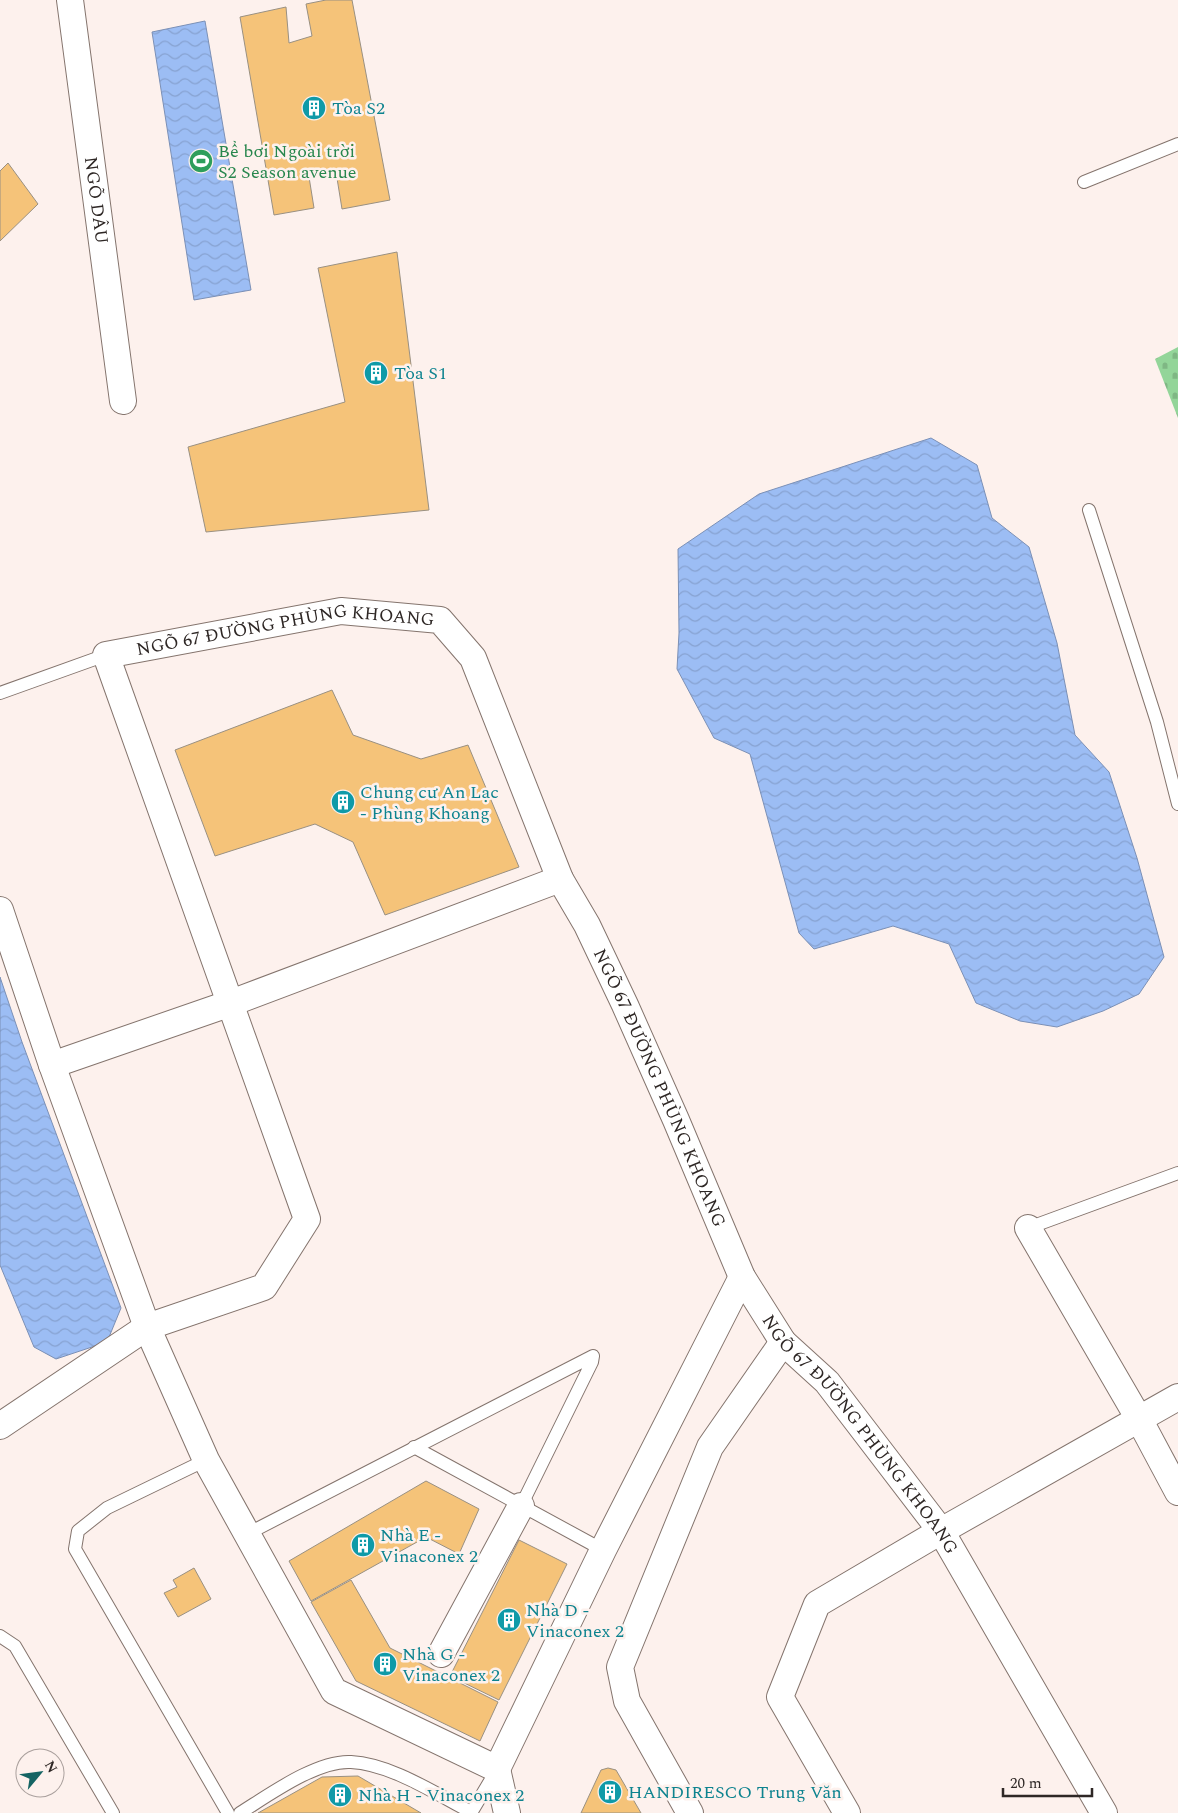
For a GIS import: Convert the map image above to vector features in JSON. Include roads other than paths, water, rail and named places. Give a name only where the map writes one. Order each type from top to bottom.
[{"type":"street","name":"NGÕ DÂU","points":[[70,0],[123,401]]},
{"type":"street","name":"NGÕ 67 ĐƯỜNG PHÙNG KHOANG","points":[[106,655],[341,611],[440,620],[473,658],[560,879],[587,925],[625,1005],[742,1277],[783,1342],[826,1382],[942,1530],[1104,1813]]},
{"type":"street","points":[[0,1426],[147,1327],[264,1287],[306,1219],[231,1003],[106,655]]},
{"type":"street","points":[[52,1065],[231,1003],[560,879]]},
{"type":"street","points":[[0,910],[52,1065],[147,1327],[206,1460],[334,1691],[497,1769]]},
{"type":"street","points":[[1028,1228],[1139,1419],[1178,1492]]},
{"type":"street","points":[[507,1813],[497,1769],[602,1550],[742,1277]]},
{"type":"street","points":[[690,1813],[627,1700],[620,1666],[710,1447],[783,1342]]},
{"type":"street","points":[[847,1813],[780,1697],[817,1604],[942,1530],[1178,1397]]},
{"type":"street","points":[[441,1654],[521,1506]]},
{"type":"lane","points":[[1084,182],[1178,144]]},
{"type":"lane","points":[[1089,510],[1157,722],[1178,804]]},
{"type":"lane","points":[[0,693],[106,655]]},
{"type":"lane","points":[[1028,1228],[1178,1173]]},
{"type":"lane","points":[[247,1534],[593,1356],[592,1362],[521,1506]]},
{"type":"lane","points":[[414,1447],[602,1550]]},
{"type":"lane","points":[[206,1460],[107,1508],[78,1531],[75,1549],[228,1813]]},
{"type":"lane","points":[[0,1636],[15,1646],[113,1813]]},
{"type":"lane","points":[[240,1813],[297,1777],[324,1766],[350,1761],[376,1766],[401,1776],[471,1812],[497,1769]]},
{"type":"water","name":"Bể bơi Ngoài trời S2 Season avenue","points":[[205,21],[251,290],[194,300],[152,32]]},
{"type":"water","points":[[931,438],[977,465],[992,518],[1029,547],[1057,643],[1075,735],[1109,772],[1137,858],[1164,957],[1139,994],[1103,1011],[1057,1027],[1020,1021],[976,1003],[949,944],[893,926],[814,949],[799,933],[750,754],[714,738],[677,669],[679,633],[678,549],[759,494]]},
{"type":"water","points":[[0,977],[22,1042],[121,1308],[107,1342],[56,1359],[34,1347],[0,1265]]},
{"type":"place","name":"Tòa S2","points":[[314,108]]},
{"type":"place","name":"Bể bơi Ngoài trời S2 Season avenue","points":[[201,161]]},
{"type":"place","name":"Tòa S1","points":[[376,373]]},
{"type":"place","name":"Chung cư An Lạc - Phùng Khoang","points":[[343,802]]},
{"type":"place","name":"Nhà E - Vinaconex 2","points":[[363,1545]]},
{"type":"place","name":"Nhà D - Vinaconex 2","points":[[509,1620]]},
{"type":"place","name":"Nhà G - Vinaconex 2","points":[[385,1664]]},
{"type":"place","name":"HANDIRESCO Trung Văn","points":[[610,1792]]},
{"type":"place","name":"Nhà H - Vinaconex 2","points":[[340,1795]]}]
